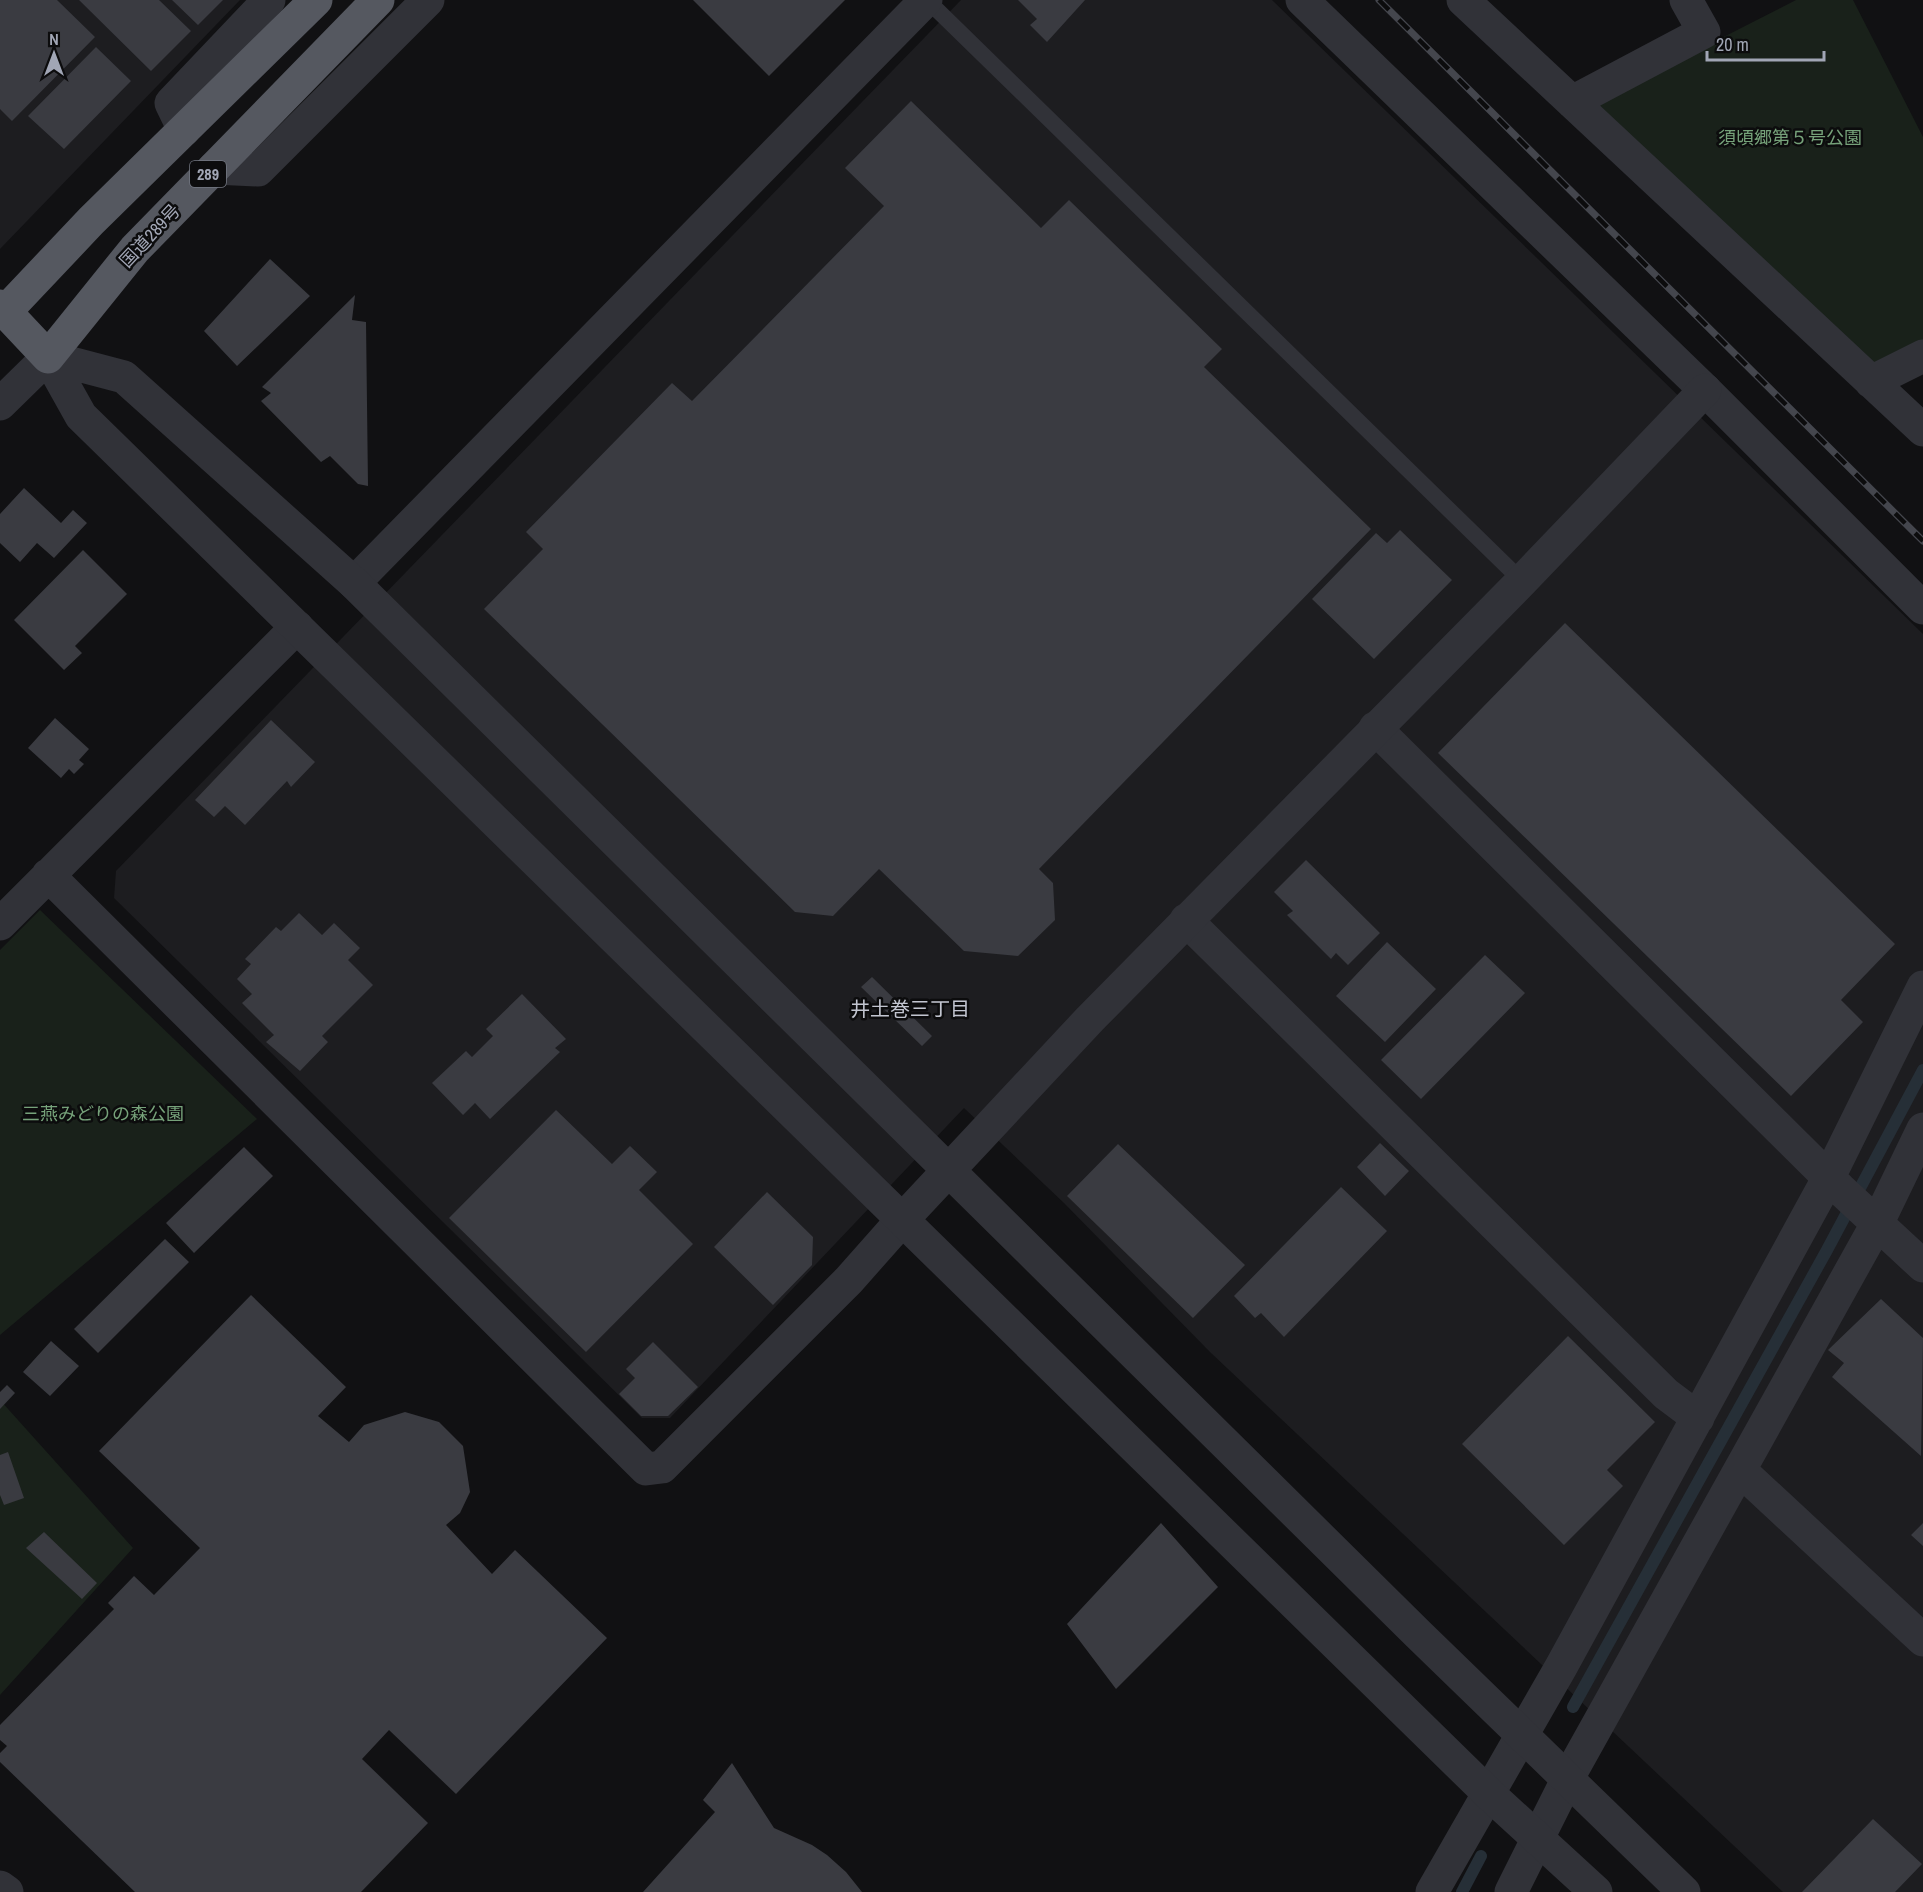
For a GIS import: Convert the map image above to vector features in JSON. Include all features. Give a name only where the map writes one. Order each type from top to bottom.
[{"type":"highway","name":"289","points":[[48,357],[2,312],[316,0]]},
{"type":"highway","name":"国道289号","points":[[48,357],[135,249],[378,0]]},
{"type":"street","points":[[184,130],[171,103],[269,0]]},
{"type":"street","points":[[214,168],[258,170],[428,0]]},
{"type":"street","points":[[354,583],[926,0]]},
{"type":"street","points":[[1302,0],[1705,390],[1923,608]]},
{"type":"street","points":[[1463,0],[1923,430]]},
{"type":"street","points":[[1572,102],[1704,32],[1686,0]]},
{"type":"street","points":[[1870,382],[1923,356]]},
{"type":"street","points":[[48,357],[123,377],[354,583],[1684,1892]]},
{"type":"street","points":[[0,404],[48,357]]},
{"type":"street","points":[[48,357],[81,416],[1488,1792],[1596,1892]]},
{"type":"street","points":[[48,875],[646,1469],[662,1467],[849,1280],[948,1168],[1186,920],[1522,581],[1705,390]]},
{"type":"street","points":[[0,924],[297,627]]},
{"type":"street","points":[[1375,728],[1835,1183],[1923,1266]]},
{"type":"street","points":[[1186,920],[1666,1394],[1698,1418]]},
{"type":"street","points":[[1432,1892],[1698,1418],[1835,1183],[1923,987]]},
{"type":"street","points":[[1511,1892],[1568,1778],[1740,1470],[1871,1216],[1923,1129]]},
{"type":"street","points":[[1740,1470],[1923,1640]]},
{"type":"street","points":[[0,1887],[7,1892]]},
{"type":"lane","points":[[926,0],[1522,581]]},
{"type":"shaded area","points":[[0,0],[240,0],[0,249]]},
{"type":"shaded area","points":[[961,0],[1272,0],[1923,634],[1923,1892],[1783,1892],[1210,1352],[1064,1203],[964,1108],[670,1418],[642,1418],[114,898],[116,871]]},
{"type":"green space","name":"須頃郷第５号公園","points":[[1796,0],[1853,0],[1923,137],[1923,345],[1872,371],[1580,110]]},
{"type":"green space","name":"三燕みどりの森公園","points":[[40,910],[257,1119],[0,1335],[0,950]]},
{"type":"green space","points":[[0,1400],[133,1548],[0,1695]]},
{"type":"building","points":[[0,0],[57,0],[95,37],[12,121],[0,109]]},
{"type":"building","points":[[79,0],[159,0],[191,31],[151,71]]},
{"type":"building","points":[[172,0],[223,0],[198,25]]},
{"type":"building","points":[[693,0],[845,0],[769,76]]},
{"type":"building","points":[[1018,0],[1085,0],[1047,42],[1030,25],[1037,19]]},
{"type":"building","points":[[96,47],[131,81],[64,149],[28,116]]},
{"type":"building","points":[[911,101],[1041,228],[1069,200],[1222,349],[1204,367],[1371,529],[1039,869],[1053,883],[1055,920],[1018,956],[964,951],[879,869],[833,916],[795,912],[484,609],[543,549],[526,532],[672,383],[692,401],[884,206],[845,168]]},
{"type":"building","points":[[270,259],[310,296],[237,366],[204,331]]},
{"type":"building","points":[[355,295],[352,320],[366,322],[368,486],[358,484],[330,456],[321,462],[261,401],[271,393],[262,387]]},
{"type":"building","points":[[24,488],[61,523],[73,510],[87,523],[54,558],[37,543],[20,562],[0,543],[0,514]]},
{"type":"building","points":[[1400,530],[1452,580],[1374,659],[1312,599],[1376,533],[1387,543]]},
{"type":"building","points":[[83,550],[127,594],[75,646],[82,653],[64,670],[14,620]]},
{"type":"building","points":[[1565,623],[1895,944],[1841,1000],[1863,1022],[1791,1096],[1438,753]]},
{"type":"building","points":[[55,718],[89,749],[79,760],[84,764],[74,774],[69,769],[61,778],[28,748]]},
{"type":"building","points":[[271,720],[315,762],[291,787],[287,781],[245,825],[225,806],[214,817],[195,800]]},
{"type":"building","points":[[1306,860],[1380,933],[1348,965],[1336,953],[1331,959],[1287,915],[1293,911],[1274,892]]},
{"type":"building","points":[[299,913],[322,935],[334,923],[360,948],[348,960],[373,985],[322,1036],[328,1042],[300,1071],[266,1042],[274,1035],[242,1003],[252,994],[237,979],[251,964],[245,959],[276,927],[281,931]]},
{"type":"building","points":[[1387,942],[1436,989],[1385,1042],[1336,996]]},
{"type":"building","points":[[1485,955],[1525,993],[1421,1099],[1381,1060]]},
{"type":"building","points":[[872,977],[932,1036],[922,1046],[861,987]]},
{"type":"building","points":[[522,994],[566,1039],[555,1048],[560,1052],[490,1119],[475,1103],[463,1115],[432,1083],[466,1051],[472,1057],[493,1036],[486,1029]]},
{"type":"building","points":[[556,1110],[612,1164],[630,1146],[657,1172],[639,1190],[693,1244],[586,1352],[449,1218]]},
{"type":"building","points":[[1380,1143],[1409,1171],[1385,1196],[1357,1167]]},
{"type":"building","points":[[1118,1144],[1245,1265],[1193,1318],[1067,1196]]},
{"type":"building","points":[[244,1147],[273,1176],[194,1253],[166,1223]]},
{"type":"building","points":[[1341,1187],[1387,1231],[1284,1337],[1261,1313],[1255,1318],[1234,1296]]},
{"type":"building","points":[[767,1192],[813,1237],[812,1265],[773,1305],[714,1247]]},
{"type":"building","points":[[165,1239],[189,1262],[98,1353],[74,1329]]},
{"type":"building","points":[[251,1295],[346,1387],[318,1416],[349,1442],[364,1425],[405,1412],[439,1422],[463,1446],[470,1492],[460,1513],[446,1525],[492,1574],[515,1550],[607,1638],[456,1794],[389,1730],[362,1759],[428,1823],[361,1892],[135,1892],[0,1762],[0,1753],[7,1746],[0,1740],[0,1725],[114,1609],[108,1603],[134,1576],[154,1595],[200,1548],[99,1451]]},
{"type":"building","points":[[1881,1299],[1923,1338],[1921,1456],[1832,1377],[1844,1363],[1828,1350]]},
{"type":"building","points":[[1568,1336],[1655,1422],[1607,1470],[1623,1486],[1564,1545],[1462,1444]]},
{"type":"building","points":[[51,1341],[79,1366],[50,1396],[23,1372]]},
{"type":"building","points":[[653,1342],[698,1387],[668,1416],[641,1416],[619,1394],[635,1378],[626,1369]]},
{"type":"building","points":[[7,1385],[15,1393],[0,1409],[0,1392]]},
{"type":"building","points":[[8,1452],[24,1498],[4,1505],[0,1495],[0,1455]]},
{"type":"building","points":[[1161,1523],[1218,1587],[1116,1689],[1067,1624]]},
{"type":"building","points":[[1923,1523],[1923,1546],[1911,1535]]},
{"type":"building","points":[[44,1532],[97,1583],[82,1599],[26,1548]]},
{"type":"building","points":[[732,1763],[774,1828],[812,1845],[827,1855],[846,1872],[862,1892],[643,1892],[715,1812],[703,1800]]},
{"type":"building","points":[[1873,1819],[1922,1864],[1895,1892],[1802,1892]]},
{"type":"waterway","points":[[1573,1707],[1827,1250],[1923,1070]]},
{"type":"waterway","points":[[1462,1892],[1481,1856]]},
{"type":"railway","points":[[1379,0],[1923,541]]},
{"type":"district","name":"井土巻三丁目","points":[[910,1009]]}]
